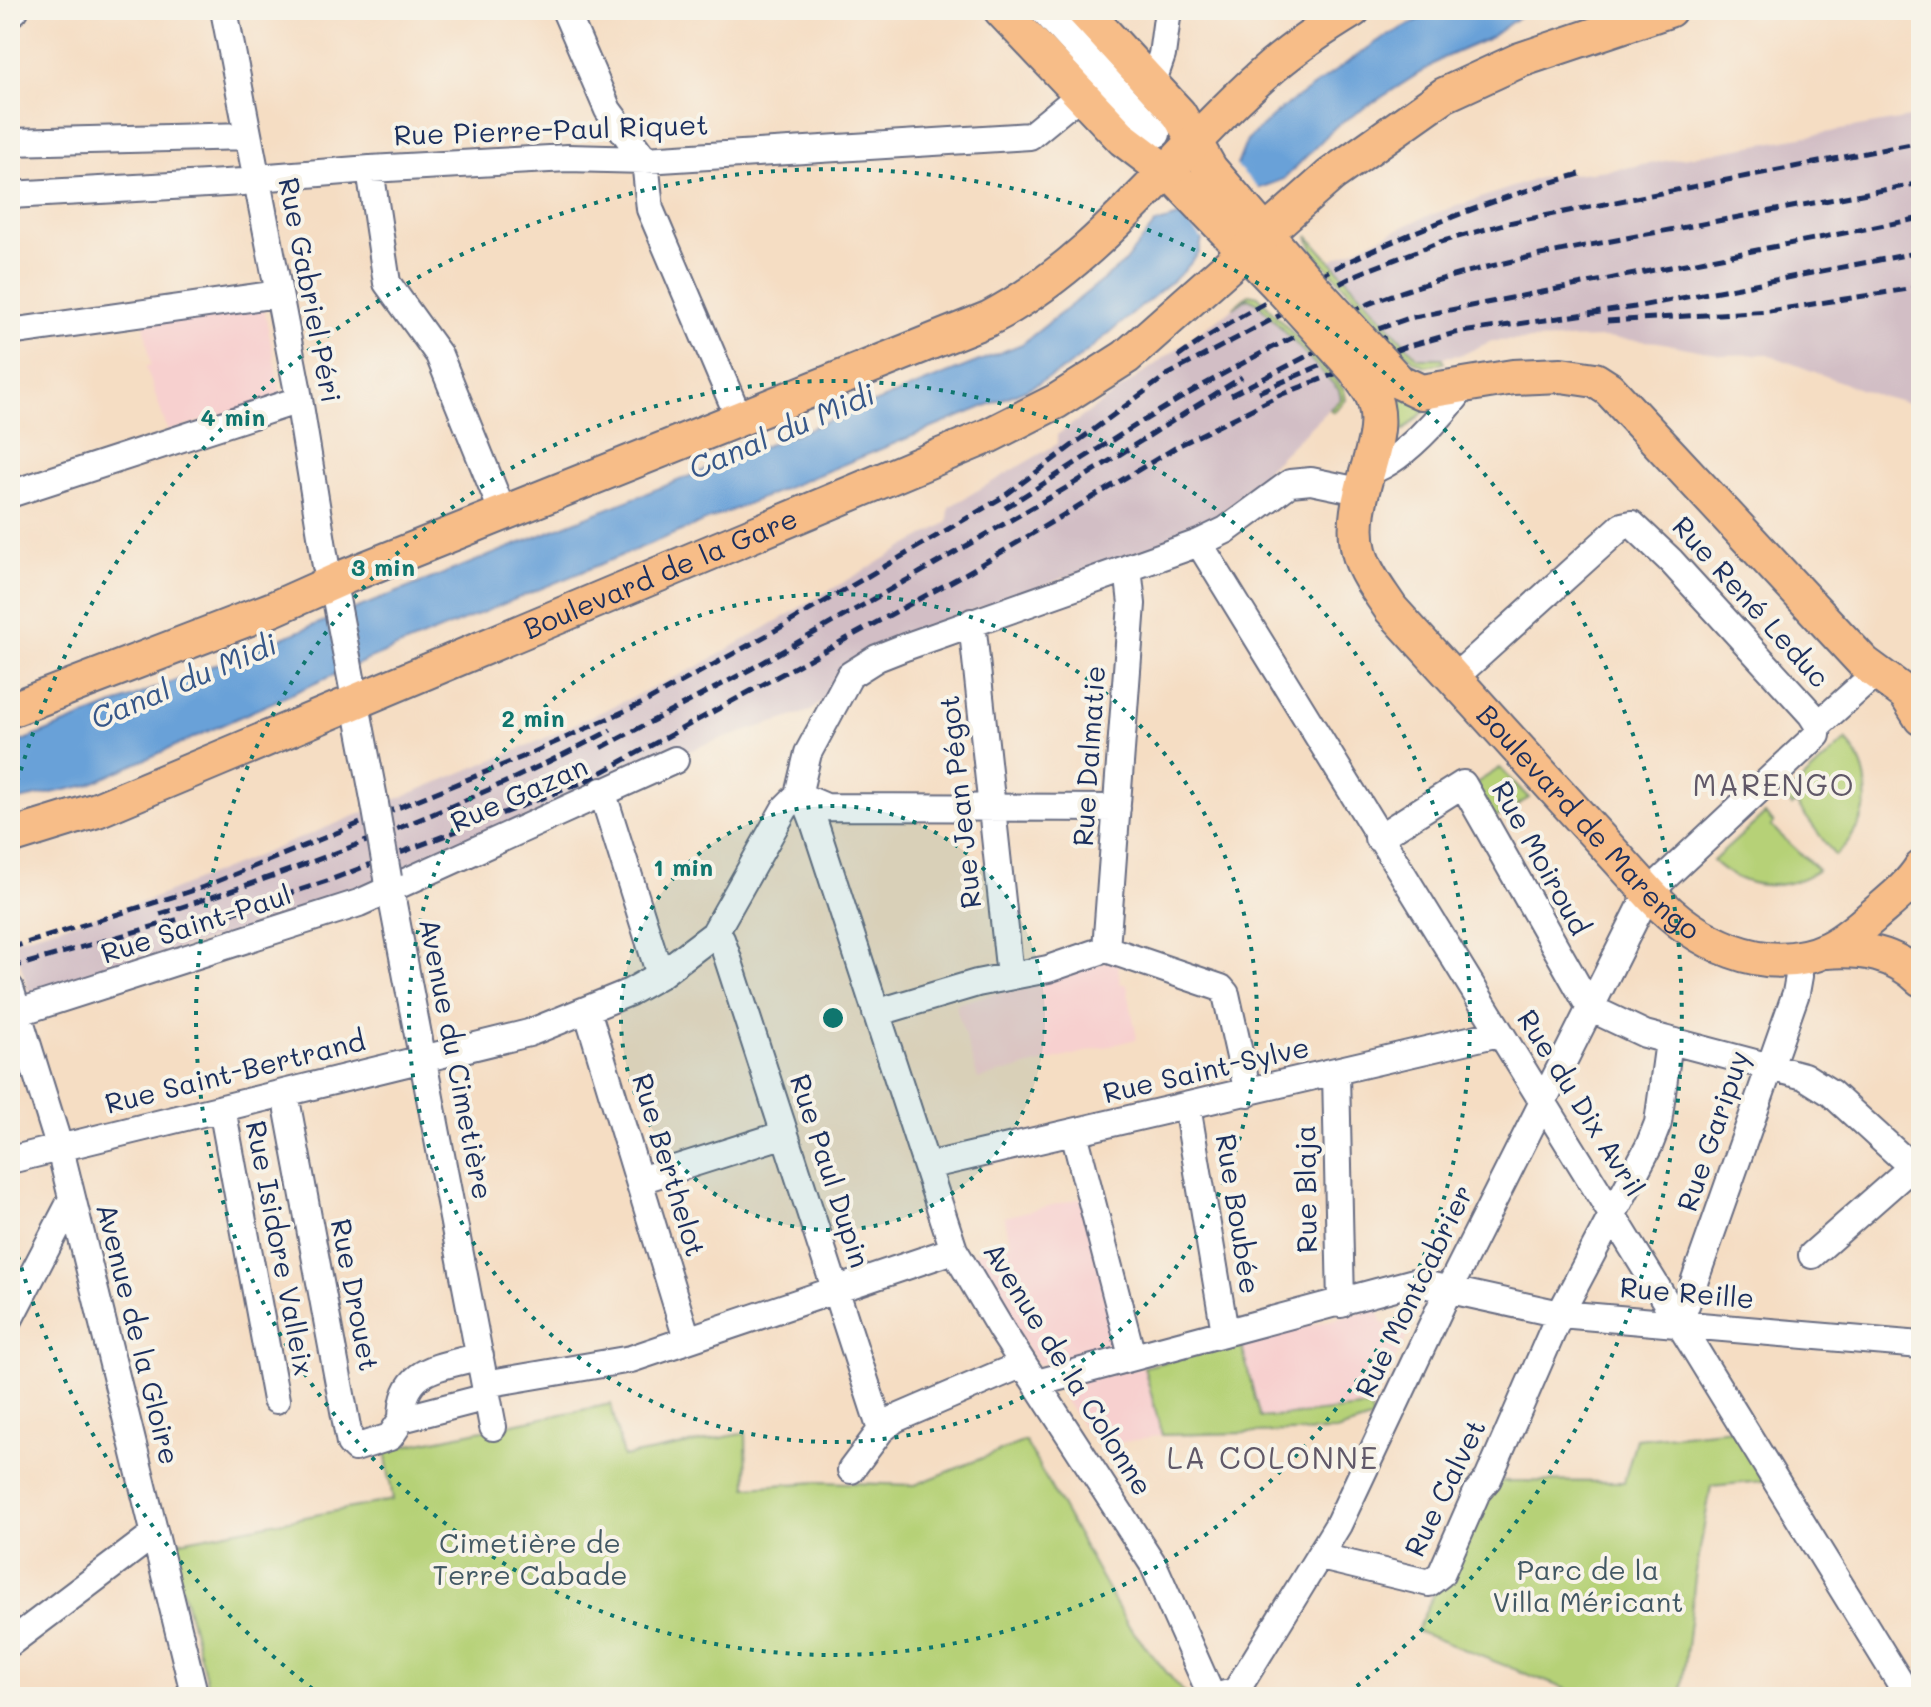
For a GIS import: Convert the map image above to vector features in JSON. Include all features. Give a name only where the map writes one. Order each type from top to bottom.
[{"type":"main road","points":[[1001,10],[1137,153],[1189,168]]},
{"type":"main road","points":[[1083,10],[1179,114],[1189,168],[1290,281],[1355,369],[1385,386],[1421,392],[1551,375],[1595,380],[1609,389],[1876,673],[1916,700]]},
{"type":"main road","points":[[10,710],[273,609],[333,592],[503,513],[1017,304],[1045,286],[1189,168],[1273,66],[1353,10]]},
{"type":"main road","name":"Boulevard de la Gare","points":[[10,837],[97,810],[354,694],[988,436],[1030,415],[1126,357],[1248,234],[1444,95],[1520,60],[1669,10]]},
{"type":"main road","name":"Boulevard de Marengo","points":[[1385,386],[1363,481],[1356,527],[1360,555],[1369,576],[1391,609],[1651,895],[1687,929],[1708,942],[1752,956],[1793,957],[1826,951],[1846,939],[1919,872]]},
{"type":"main road","points":[[1919,872],[1921,910]]},
{"type":"main road","points":[[1826,951],[1881,954],[1910,968],[1921,979]]},
{"type":"street","points":[[10,14],[15,10]]},
{"type":"street","name":"Rue Gabriel Péri","points":[[224,10],[354,694]]},
{"type":"street","points":[[565,10],[608,110],[645,160],[650,209],[739,418]]},
{"type":"street","points":[[1043,10],[1157,134]]},
{"type":"street","points":[[1152,84],[1164,46],[1168,10]]},
{"type":"street","name":"Rue Pierre-Paul Riquet","points":[[10,195],[256,180],[370,169],[568,158],[645,160],[1030,136],[1080,95]]},
{"type":"street","points":[[10,142],[248,136]]},
{"type":"street","points":[[370,169],[387,283],[439,355],[503,513]]},
{"type":"street","points":[[10,332],[278,294]]},
{"type":"street","points":[[714,934],[785,808],[798,795],[808,753],[850,675],[877,658],[972,622],[1199,543],[1226,530],[1290,483],[1363,481],[1444,413],[1465,385]]},
{"type":"street","points":[[10,494],[299,400]]},
{"type":"street","name":"Rue René Leduc","points":[[1454,678],[1622,526],[1632,524],[1671,561],[1818,725]]},
{"type":"street","name":"Rue du Dix Avril","points":[[1199,543],[1910,1697]]},
{"type":"street","name":"Rue Dalmatie","points":[[1106,949],[1132,604],[1128,568]]},
{"type":"street","name":"Rue Jean Pégot","points":[[972,622],[1010,976]]},
{"type":"street","name":"Rue René Leduc","points":[[1651,895],[1662,880],[1813,741],[1818,725],[1876,673]]},
{"type":"street","name":"Avenue du Cimetière","points":[[354,694],[493,1427]]},
{"type":"street","name":"Rue Gazan","points":[[389,883],[675,760]]},
{"type":"street","name":"Rue Moiroud","points":[[1378,838],[1463,784],[1590,1008]]},
{"type":"street","points":[[602,791],[660,975]]},
{"type":"street","points":[[798,795],[826,807],[992,805],[1117,808]]},
{"type":"street","name":"Avenue de la Colonne","points":[[798,795],[808,806],[814,822],[954,1250],[1153,1564],[1228,1695]]},
{"type":"street","name":"Rue Saint-Paul","points":[[13,1005],[302,924],[389,883]]},
{"type":"street","name":"Rue Montcabrier","points":[[1228,1695],[1321,1557],[1449,1289],[1590,1008],[1651,895]]},
{"type":"street","name":"Rue Saint-Bertrand","points":[[10,1160],[529,1033],[587,1010],[660,975],[714,934]]},
{"type":"street","name":"Rue Paul Dupin","points":[[714,934],[721,939],[727,956],[881,1430]]},
{"type":"street","points":[[876,1013],[1010,976],[1048,969],[1106,949],[1221,988],[1226,994],[1248,1093]]},
{"type":"street","name":"Rue Garipuy","points":[[1679,1325],[1796,993],[1799,976],[1793,957]]},
{"type":"street","name":"Avenue de la Gloire","points":[[13,1005],[60,1149],[195,1697]]},
{"type":"street","points":[[1590,1008],[1645,1034],[1804,1076],[1831,1093],[1916,1163],[1812,1255]]},
{"type":"street","name":"Rue Berthelot","points":[[587,1010],[687,1339]]},
{"type":"street","name":"Rue Saint-Sylve","points":[[927,1166],[1499,1033]]},
{"type":"street","points":[[1560,1314],[1658,1123],[1669,1041]]},
{"type":"street","name":"Rue Blaja","points":[[1336,1073],[1341,1304]]},
{"type":"street","name":"Rue Drouet","points":[[285,1094],[350,1443],[355,1448],[390,1437],[402,1419],[402,1397],[412,1381],[423,1373],[480,1356]]},
{"type":"street","name":"Rue Boubée","points":[[1187,1106],[1225,1332]]},
{"type":"street","name":"Rue Isidore Valleix","points":[[222,1108],[276,1400]]},
{"type":"street","points":[[1074,1133],[1132,1356]]},
{"type":"street","points":[[640,1180],[785,1134]]},
{"type":"street","points":[[10,1318],[72,1199]]},
{"type":"street","name":"Rue Drouet","points":[[402,1419],[486,1391],[621,1361],[954,1250]]},
{"type":"street","name":"Rue Reille","points":[[881,1430],[895,1419],[1030,1374],[1132,1356],[1341,1304],[1414,1282],[1560,1314],[1921,1345]]},
{"type":"street","name":"Rue Calvet","points":[[1321,1557],[1429,1583],[1435,1581],[1477,1492],[1488,1479],[1560,1314]]},
{"type":"street","points":[[851,1470],[881,1430]]},
{"type":"street","points":[[10,1643],[154,1534]]},
{"type":"street","points":[[1910,1697],[1921,1688]]},
{"type":"shaded area","points":[[1921,116],[1921,407],[1873,394],[1767,354],[1722,355],[1658,342],[1603,338],[1492,341],[1461,355],[1421,359],[1329,261],[1422,218],[1539,178],[1625,168]]},
{"type":"shaded area","points":[[1246,299],[1257,302],[1339,390],[1341,397],[1233,503],[1206,523],[1172,540],[894,638],[811,711],[706,744],[285,918],[29,994],[14,940],[146,901],[541,740],[699,666],[948,522],[949,507],[1057,444],[1057,435]]},
{"type":"shaded area","points":[[264,307],[281,395],[168,432],[146,367],[151,365],[144,323]]},
{"type":"shaded area","points":[[1117,959],[1120,983],[1127,985],[1137,1039],[978,1079],[955,1004]]},
{"type":"shaded area","points":[[1081,1198],[1119,1344],[1038,1365],[994,1298],[972,1253],[1011,1244],[1004,1217]]},
{"type":"shaded area","points":[[1378,1308],[1381,1322],[1408,1335],[1370,1407],[1260,1418],[1241,1343]]},
{"type":"shaded area","points":[[1144,1367],[1162,1435],[1098,1447],[1062,1397],[1067,1384]]},
{"type":"green space","points":[[1308,236],[1418,358],[1443,358],[1444,363],[1425,366],[1414,361],[1314,253]]},
{"type":"green space","points":[[1249,294],[1258,296],[1344,389],[1346,400],[1333,412],[1330,409],[1341,399],[1339,390],[1257,302],[1248,298],[1233,308]]},
{"type":"green space","points":[[1389,393],[1427,406],[1427,409],[1404,430],[1389,428]]},
{"type":"green space","points":[[1846,740],[1863,770],[1866,800],[1856,829],[1835,856],[1796,803],[1791,806],[1785,796]]},
{"type":"green space","points":[[1500,768],[1529,798],[1493,819],[1473,785]]},
{"type":"green space","points":[[1765,814],[1774,823],[1771,826],[1818,870],[1791,882],[1764,885],[1738,878],[1713,861]]},
{"type":"green space","points":[[1241,1343],[1260,1418],[1370,1407],[1373,1419],[1336,1431],[1162,1435],[1144,1367]]},
{"type":"green space","name":"Cimetière de Terre Cabade","points":[[611,1404],[623,1457],[746,1433],[747,1487],[818,1482],[915,1485],[1025,1441],[1127,1624],[1187,1697],[211,1697],[170,1543],[393,1500],[385,1450]]},
{"type":"green space","name":"Parc de la Villa Méricant","points":[[1732,1429],[1764,1481],[1711,1486],[1695,1578],[1681,1697],[1586,1697],[1416,1631],[1485,1491],[1503,1481],[1624,1482],[1636,1439]]},
{"type":"water","name":"Canal du Midi","points":[[1437,10],[1528,10],[1490,38],[1443,58],[1335,127],[1284,179],[1257,189],[1202,239],[1199,253],[1183,272],[1067,368],[1027,389],[367,660],[88,785],[10,802],[10,746],[1022,344],[1123,264],[1155,224],[1181,216],[1237,165],[1247,140],[1281,109],[1378,41]]},
{"type":"pier","points":[[1233,162],[1262,192],[1206,243],[1177,212]]},
{"type":"railway","points":[[10,948],[201,888],[525,756],[647,701],[771,633],[1003,497],[1167,375],[1358,274],[1440,242],[1508,223],[1921,142]]},
{"type":"railway","points":[[1178,357],[1248,312],[1355,259],[1481,206],[1580,174]]},
{"type":"railway","points":[[1005,508],[1189,393],[1285,342],[1384,298],[1448,277],[1544,254],[1921,183]]},
{"type":"railway","points":[[1231,395],[1319,350],[1409,318],[1921,218]]},
{"type":"railway","points":[[163,936],[330,880],[586,781],[965,574],[1180,445],[1280,395],[1405,347],[1455,333],[1635,307],[1921,252]]},
{"type":"railway","points":[[1607,321],[1769,311],[1921,287]]},
{"type":"railway","points":[[1259,392],[1391,335]]},
{"type":"railway","points":[[601,748],[751,669],[921,572],[1073,484],[1242,377]]},
{"type":"railway","points":[[160,914],[274,876],[390,832],[504,783],[611,730]]},
{"type":"railway","points":[[10,968],[179,919]]},
{"type":"district","name":"MARENGO","points":[[1774,786]]},
{"type":"district","name":"LA COLONNE","points":[[1273,1459]]}]
